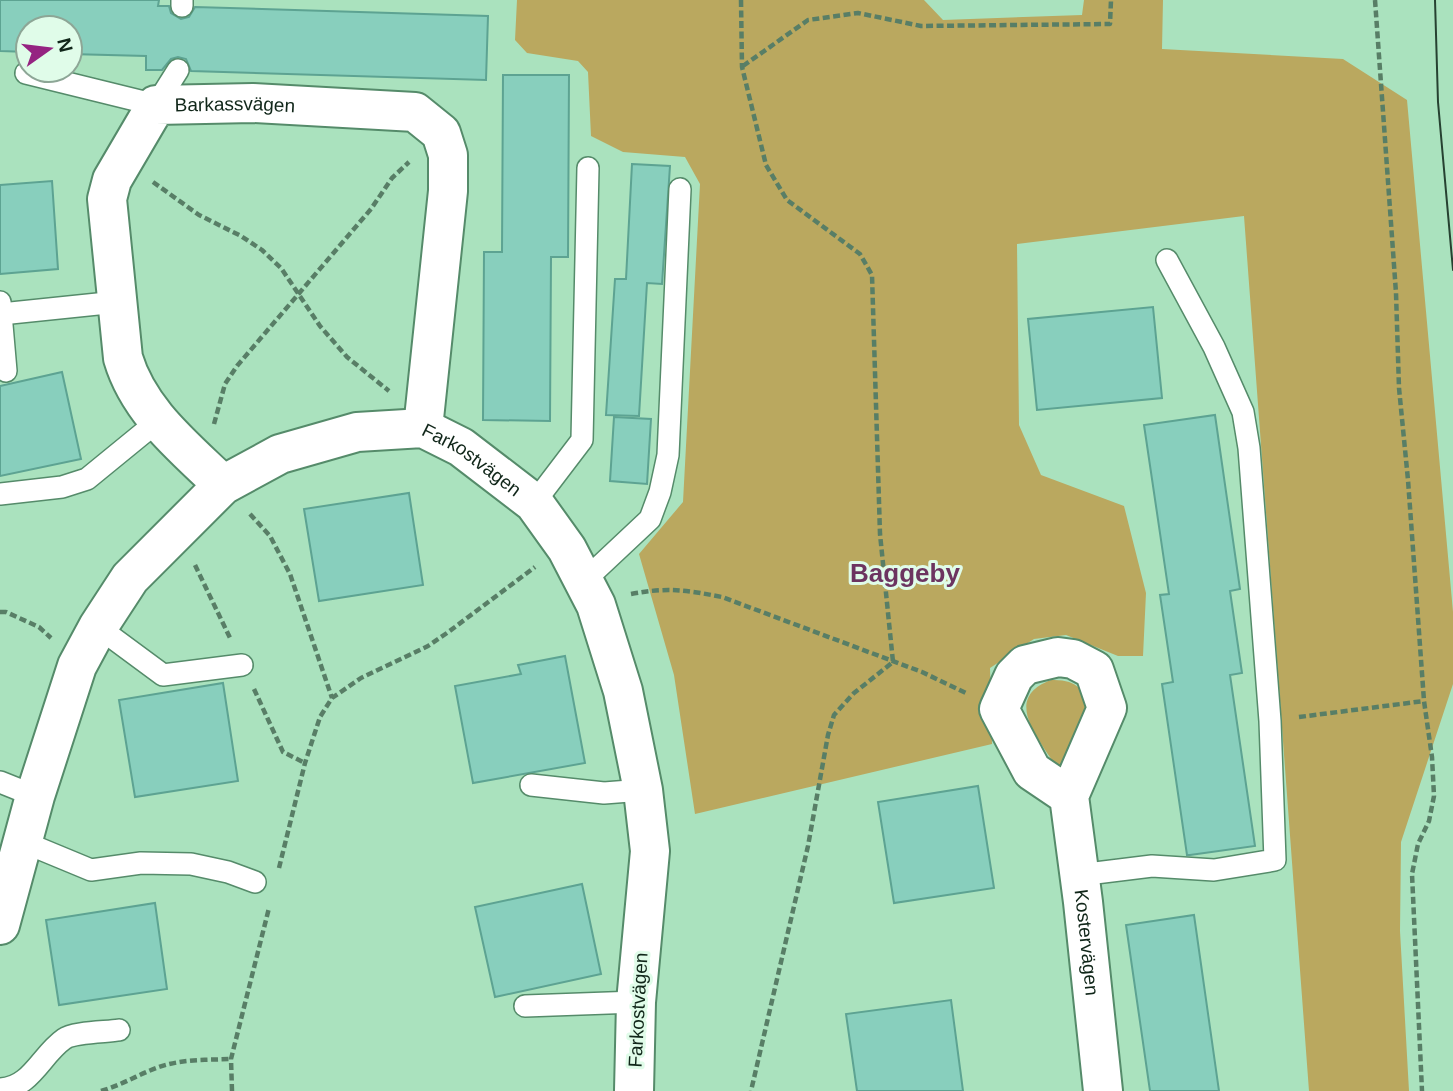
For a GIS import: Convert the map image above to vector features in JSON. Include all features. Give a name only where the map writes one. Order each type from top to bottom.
[{"type":"street","name":"Barkassvägen","points":[[223,485],[158,421],[130,381],[123,358],[107,200],[112,180],[125,155],[156,105],[253,103],[415,112],[441,133]]},
{"type":"street","points":[[423,423],[449,191],[448,155],[441,133]]},
{"type":"street","name":"Farkostvägen","points":[[0,925],[13,847],[34,796],[77,666],[97,627],[131,578],[223,485],[279,454],[357,432],[423,423],[461,447],[534,503],[576,564],[596,605],[623,691],[643,790],[650,850],[636,1002],[634,1091]]},
{"type":"street","points":[[1058,657],[1073,659],[1094,670],[1107,708],[1069,796],[1032,771],[999,709],[1014,676],[1025,665],[1058,657]]},
{"type":"street","name":"Kostervägen","points":[[1069,796],[1103,1091]]},
{"type":"lane","points":[[71,84],[156,105],[178,71]]},
{"type":"lane","points":[[534,503],[582,440],[587,167]]},
{"type":"lane","points":[[576,564],[650,519],[660,492],[668,455],[680,189]]},
{"type":"lane","points":[[1079,875],[1152,866],[1214,870],[1275,860],[1270,721],[1249,447],[1243,412],[1214,347],[1167,260]]},
{"type":"lane","points":[[0,302],[6,371]]},
{"type":"lane","points":[[1,314],[117,302]]},
{"type":"lane","points":[[0,495],[62,487],[86,479],[158,421]]},
{"type":"lane","points":[[97,627],[163,675],[242,665]]},
{"type":"lane","points":[[0,782],[34,796]]},
{"type":"lane","points":[[531,785],[604,793],[643,790]]},
{"type":"lane","points":[[13,847],[91,870],[141,863],[191,864],[228,872],[255,882]]},
{"type":"lane","points":[[526,1006],[636,1002]]},
{"type":"lane","points":[[9,1090],[28,1077],[65,1037],[119,1030]]},
{"type":"path","points":[[741,0],[743,67],[766,165],[787,200],[860,254],[872,275],[880,534],[893,662]]},
{"type":"path","points":[[743,67],[808,20],[858,13],[921,26],[1110,24],[1111,0]]},
{"type":"path","points":[[1375,0],[1396,293],[1399,388],[1434,796],[1412,874],[1422,1091]]},
{"type":"path","points":[[191,453],[214,426],[225,384],[237,366],[371,209],[392,178],[441,133]]},
{"type":"path","points":[[125,155],[141,173],[169,195],[262,250],[281,268],[320,326],[347,357],[423,423]]},
{"type":"path","points":[[223,485],[270,536],[290,574],[332,698]]},
{"type":"path","points":[[276,877],[305,763],[320,717],[332,698],[361,678],[428,646],[531,569],[576,564]]},
{"type":"path","points":[[631,594],[660,589],[691,590],[713,596],[922,672],[999,709]]},
{"type":"path","points":[[0,612],[39,626],[77,666]]},
{"type":"path","points":[[751,1091],[808,846],[828,734],[834,715],[853,693],[893,662]]},
{"type":"path","points":[[1270,721],[1424,701]]},
{"type":"path","points":[[232,1091],[231,1059],[270,903]]},
{"type":"path","points":[[102,1091],[125,1084],[158,1067],[186,1060],[231,1059]]},
{"type":"shaded area","points":[[517,0],[924,0],[943,20],[1082,15],[1084,0],[1163,0],[1162,49],[1343,59],[1407,100],[1453,612],[1453,684],[1401,842],[1400,931],[1409,1091],[1309,1091],[1244,216],[1017,244],[1019,425],[1041,475],[1124,506],[1146,593],[1143,656],[1118,656],[1066,635],[1034,639],[990,668],[992,744],[695,814],[674,675],[639,554],[683,502],[700,184],[685,157],[623,152],[591,136],[588,72],[578,61],[527,53],[515,40]]},
{"type":"shaded area","points":[[1051,680],[1068,682],[1078,687],[1084,697],[1084,721],[1073,760],[1060,768],[1051,759],[1030,724],[1026,706],[1032,692]]},
{"type":"building","points":[[0,0],[159,0],[158,6],[169,6],[171,13],[181,19],[189,17],[195,7],[488,16],[486,80],[191,71],[186,59],[178,57],[171,59],[162,70],[146,70],[146,56],[84,54],[84,14],[14,14],[14,52],[0,51]]},
{"type":"building","points":[[503,75],[569,75],[568,257],[551,257],[550,421],[483,420],[484,252],[502,252]]},
{"type":"building","points":[[632,164],[670,166],[662,284],[647,283],[639,416],[606,415],[615,279],[626,279]]},
{"type":"building","points":[[52,181],[58,269],[0,274],[0,185]]},
{"type":"building","points":[[1153,307],[1162,398],[1037,410],[1028,319]]},
{"type":"building","points":[[62,372],[81,459],[0,476],[0,386]]},
{"type":"building","points":[[1215,415],[1240,589],[1230,591],[1242,673],[1230,675],[1255,846],[1187,855],[1162,684],[1173,682],[1160,595],[1169,594],[1144,425]]},
{"type":"building","points":[[614,417],[651,419],[647,484],[610,481]]},
{"type":"building","points":[[409,493],[423,585],[319,601],[304,509]]},
{"type":"building","points":[[565,656],[585,763],[473,783],[455,686],[521,674],[518,665]]},
{"type":"building","points":[[223,683],[238,781],[135,797],[119,700]]},
{"type":"building","points":[[978,786],[994,888],[894,903],[878,802]]},
{"type":"building","points":[[582,884],[601,974],[495,997],[475,907]]},
{"type":"building","points":[[155,903],[167,989],[59,1005],[46,920]]},
{"type":"building","points":[[1194,915],[1219,1091],[1150,1091],[1126,925]]},
{"type":"building","points":[[951,1000],[963,1091],[857,1091],[846,1014]]},
{"type":"tram line","points":[[1435,0],[1438,102],[1453,270]]},
{"type":"district","name":"Baggeby","points":[[905,573]]}]
